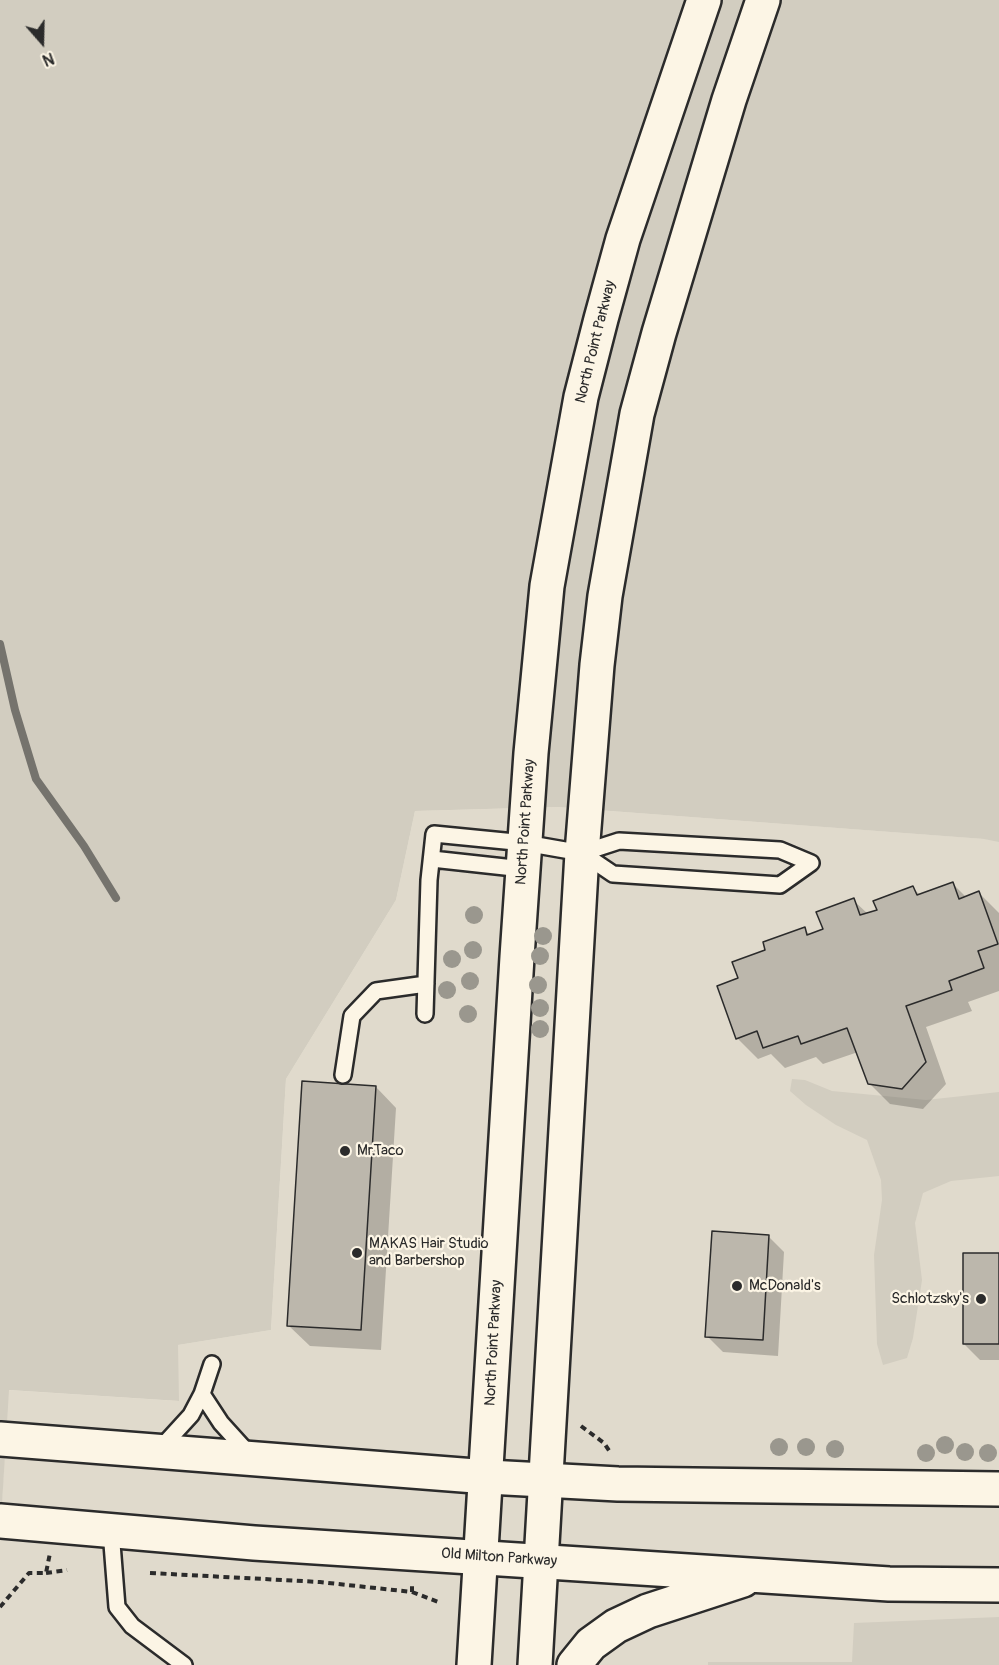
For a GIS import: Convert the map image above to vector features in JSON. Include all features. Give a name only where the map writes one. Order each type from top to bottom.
[{"type":"main road","name":"North Point Parkway","points":[[474,1665],[488,1477],[524,856],[547,586],[581,397],[623,239],[704,0]]},
{"type":"main road","points":[[535,1665],[582,853],[597,665],[605,596],[637,414],[683,248],[763,0]]},
{"type":"main road","points":[[0,1439],[546,1480],[804,1488],[999,1489]]},
{"type":"main road","name":"Old Milton Parkway","points":[[0,1521],[481,1557],[889,1584],[999,1585]]},
{"type":"main road","points":[[574,1665],[591,1644],[616,1626],[648,1611],[762,1574]]},
{"type":"lane","points":[[424,1014],[434,834],[524,856]]},
{"type":"lane","points":[[432,859],[582,853],[619,841],[780,850],[811,863],[780,885],[613,874],[582,853]]},
{"type":"lane","points":[[343,1075],[352,1017],[376,991],[426,984]]},
{"type":"lane","points":[[159,1450],[187,1421],[202,1394],[212,1364]]},
{"type":"lane","points":[[202,1394],[220,1423],[252,1457]]},
{"type":"lane","points":[[111,1530],[117,1607],[132,1626],[184,1665]]},
{"type":"path","points":[[581,1426],[604,1443],[610,1452]]},
{"type":"path","points":[[45,1573],[67,1570]]},
{"type":"path","points":[[0,1607],[29,1573]]},
{"type":"path","points":[[150,1573],[320,1582],[412,1592],[441,1603]]},
{"type":"path","points":[[412,1583],[412,1592]]},
{"type":"shaded area","points":[[0,0],[999,0],[999,842],[984,839],[557,807],[415,811],[396,900],[286,1079],[271,1330],[178,1345],[179,1401],[9,1390],[0,1537]]},
{"type":"shaded area","points":[[557,807],[999,840],[999,1665],[0,1665],[0,1537],[8,1390],[178,1401],[178,1345],[271,1330],[286,1079],[396,900],[415,811]]},
{"type":"shaded area","points":[[792,1079],[805,1080],[832,1091],[926,1100],[999,1092],[999,1176],[951,1181],[923,1193],[915,1223],[922,1280],[913,1338],[907,1358],[883,1365],[877,1344],[874,1255],[882,1200],[881,1180],[867,1140],[836,1125],[806,1105],[790,1091]]},
{"type":"shaded area","points":[[999,1617],[999,1665],[708,1665],[708,1662],[852,1662],[854,1623]]},
{"type":"building","points":[[953,882],[959,899],[979,891],[998,944],[978,951],[984,968],[949,981],[952,990],[906,1006],[926,1062],[902,1089],[868,1084],[847,1028],[801,1044],[798,1036],[763,1048],[757,1031],[736,1039],[717,986],[738,978],[732,962],[765,950],[763,942],[805,927],[807,935],[823,929],[816,912],[854,898],[860,915],[877,910],[873,901],[913,886],[917,895]]},
{"type":"building","points":[[302,1081],[376,1086],[361,1330],[287,1326]]},
{"type":"building","name":"McDonald's","points":[[712,1231],[769,1235],[763,1340],[705,1337]]},
{"type":"building","name":"Schlotzsky's","points":[[963,1253],[999,1253],[999,1344],[963,1344]]},
{"type":"waterway","points":[[0,644],[15,710],[36,779],[84,846],[116,898]]},
{"type":"place","name":"Mr.Taco","points":[[345,1151]]},
{"type":"place","name":"MAKAS Hair Studio and Barbershop","points":[[357,1253]]},
{"type":"place","name":"McDonald's","points":[[737,1286]]},
{"type":"place","name":"Schlotzsky's","points":[[981,1299]]}]
